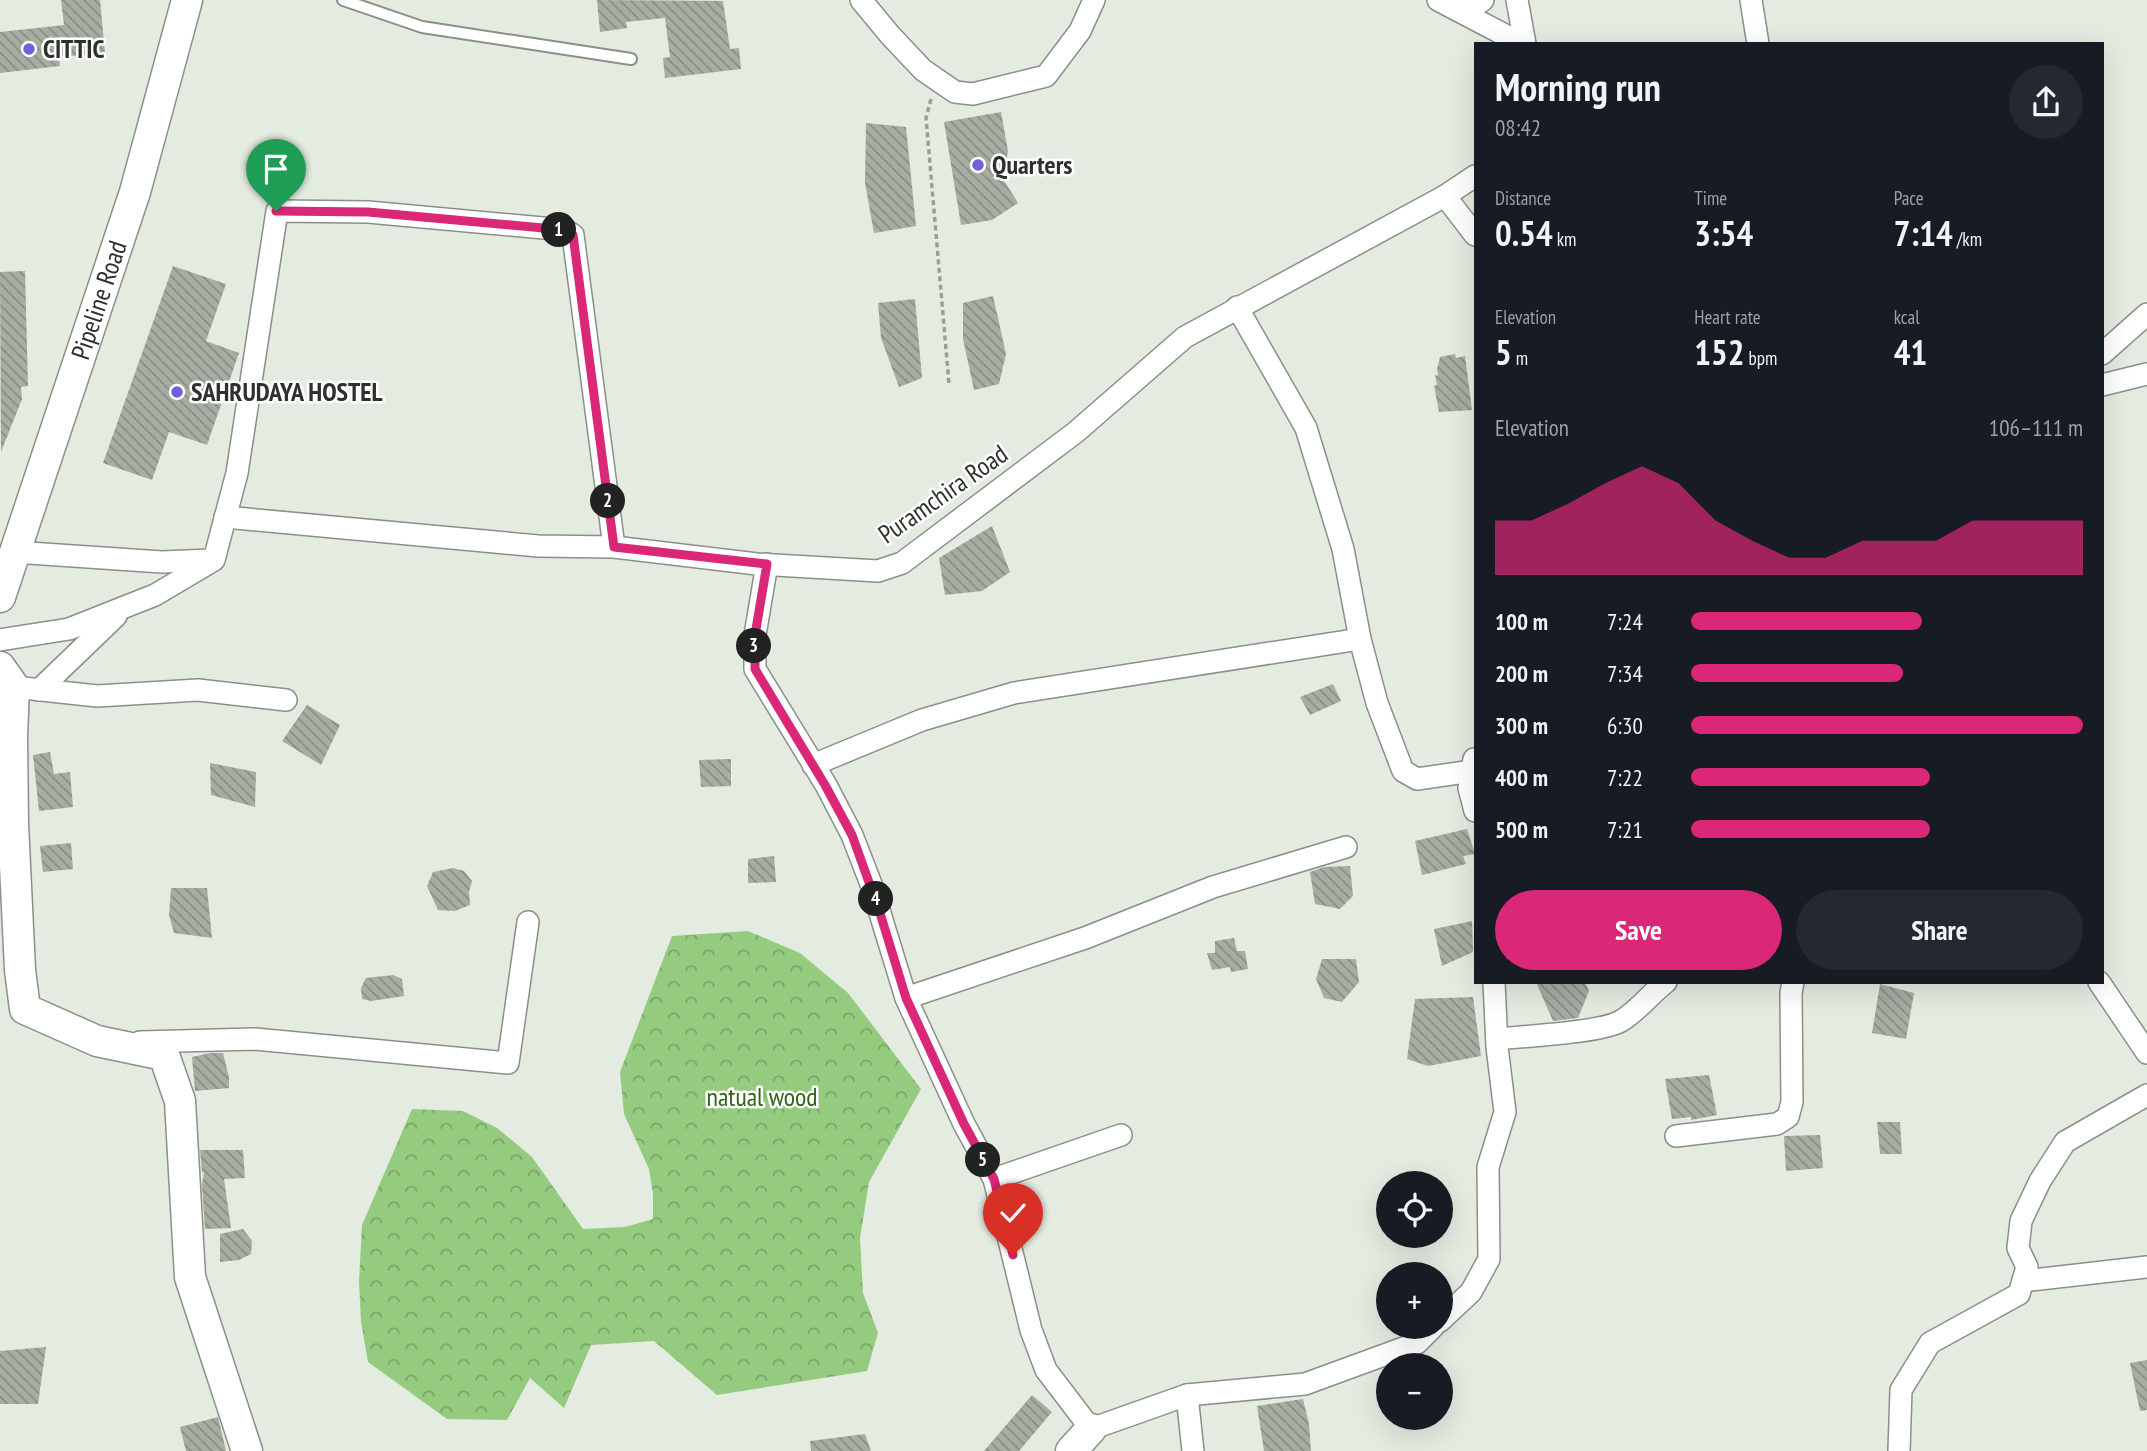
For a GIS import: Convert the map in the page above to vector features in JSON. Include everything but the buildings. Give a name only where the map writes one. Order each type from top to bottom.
[{"type":"street","name":"Pipeline Road","points":[[0,597],[135,192],[187,0]]},
{"type":"street","points":[[860,0],[890,35],[937,81],[955,92],[973,94],[1046,76],[1080,31],[1094,0]]},
{"type":"street","points":[[1445,4],[1479,3],[1483,0]]},
{"type":"street","points":[[1517,0],[1523,42]]},
{"type":"street","points":[[1751,0],[1758,42]]},
{"type":"street","points":[[1445,4],[1519,42]]},
{"type":"street","name":"Puramchira Road","points":[[225,517],[538,546],[614,547],[767,564],[878,571],[902,563],[1076,432],[1185,337],[1445,196],[1474,177]]},
{"type":"street","points":[[1445,196],[1474,234]]},
{"type":"street","points":[[0,640],[69,629],[155,595],[214,560],[237,473],[276,211],[368,212],[565,230],[573,235],[614,547]]},
{"type":"street","points":[[1237,307],[1306,428],[1343,549],[1360,639],[1377,703],[1403,771],[1417,779],[1474,764],[1469,788],[1474,807]]},
{"type":"street","points":[[2104,352],[2147,314]]},
{"type":"street","points":[[2104,385],[2147,374]]},
{"type":"street","points":[[14,552],[162,562],[214,560]]},
{"type":"street","points":[[767,564],[755,635],[755,669],[852,835],[874,894],[906,998],[964,1124],[994,1179],[1031,1330],[1046,1370],[1091,1429]]},
{"type":"street","points":[[18,681],[125,607]]},
{"type":"street","points":[[813,765],[922,720],[1014,693],[1360,639]]},
{"type":"street","points":[[18,681],[97,696],[198,690],[286,700]]},
{"type":"street","points":[[18,681],[10,970],[25,1009],[97,1041],[164,1055],[180,1101],[190,1278],[247,1451]]},
{"type":"street","points":[[906,998],[1085,938],[1213,887],[1346,847]]},
{"type":"street","points":[[106,1043],[256,1039],[508,1063],[528,922]]},
{"type":"street","points":[[1453,1309],[1471,1292],[1489,1259],[1488,1167],[1505,1112],[1494,984]]},
{"type":"street","points":[[1497,1038],[1617,1023],[1638,1010],[1664,984]]},
{"type":"street","points":[[1676,1136],[1777,1124],[1788,1116],[1792,1102],[1793,984]]},
{"type":"street","points":[[2101,984],[2147,1053]]},
{"type":"street","points":[[1899,1451],[1901,1390],[1930,1343],[2019,1294],[2027,1267],[2018,1248],[2021,1221],[2039,1181],[2065,1142],[2132,1101],[2147,1095]]},
{"type":"street","points":[[994,1179],[1121,1135]]},
{"type":"street","points":[[2023,1281],[2147,1267]]},
{"type":"street","points":[[1071,1451],[1091,1429],[1187,1395],[1305,1384],[1417,1343],[1421,1339]]},
{"type":"street","points":[[1187,1395],[1194,1451]]},
{"type":"lane","points":[[343,0],[422,27],[631,59]]},
{"type":"path","points":[[937,81],[926,118],[949,384]]},
{"type":"green space","name":"natual wood","points":[[748,931],[800,953],[848,993],[921,1089],[869,1182],[860,1238],[863,1293],[878,1333],[867,1371],[717,1395],[654,1341],[591,1345],[564,1408],[530,1378],[507,1420],[447,1419],[368,1362],[361,1321],[359,1281],[362,1225],[412,1109],[463,1111],[497,1128],[532,1157],[583,1229],[625,1227],[653,1219],[649,1169],[624,1114],[620,1072],[672,936]]},
{"type":"place","name":"CITTIC","points":[[29,49]]},
{"type":"place","name":"Quarters","points":[[978,165]]},
{"type":"place","name":"SAHRUDAYA HOSTEL","points":[[177,392]]},
{"type":"route","points":[[276,211],[368,212],[565,230],[573,235],[614,547],[767,564],[755,635],[755,669],[852,835],[871,884],[906,998],[964,1124],[994,1179],[1013,1255]]}]
